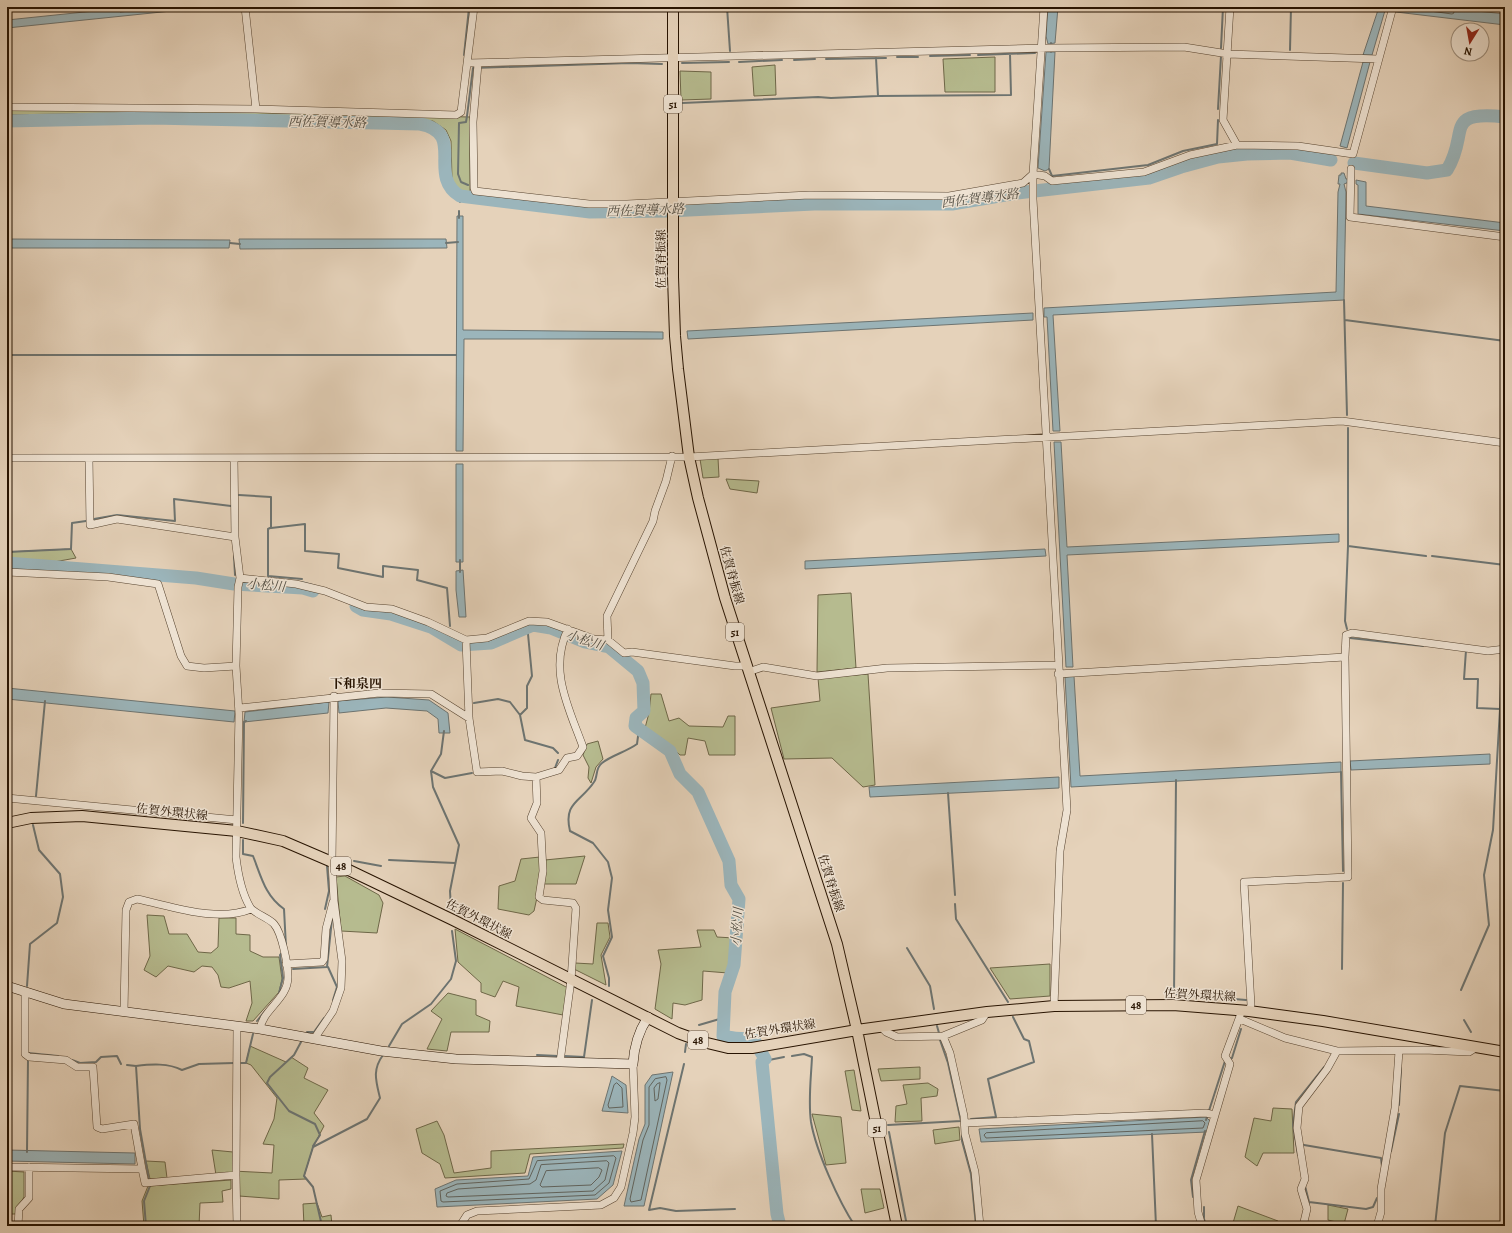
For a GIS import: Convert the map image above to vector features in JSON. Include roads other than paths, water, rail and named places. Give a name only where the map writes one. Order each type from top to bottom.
[{"type":"main road","name":"佐賀脊振線","points":[[673,7],[676,343],[689,457],[712,552],[747,669],[837,944],[857,1030],[897,1226]]},
{"type":"main road","name":"佐賀外環状線","points":[[7,823],[31,818],[82,816],[237,832],[283,841],[332,862],[678,1033],[703,1042],[728,1048],[752,1048],[857,1030],[987,1012],[1054,1006],[1173,1005],[1323,1021],[1505,1052]]},
{"type":"street","points":[[246,7],[256,109]]},
{"type":"street","points":[[7,107],[256,109],[456,115],[461,112],[474,7]]},
{"type":"street","points":[[1044,7],[1047,48],[1032,184],[1058,674],[1067,810],[1060,851],[1054,1006]]},
{"type":"street","points":[[1230,7],[1223,120],[1237,145]]},
{"type":"street","points":[[478,67],[473,122],[475,191],[589,204],[810,196],[949,196],[1023,182],[1033,174],[1046,176],[1052,180],[1144,172],[1190,155],[1237,145],[1298,146],[1353,154],[1371,59],[1393,7]]},
{"type":"street","points":[[468,63],[478,67],[673,59],[1047,48],[1184,48],[1228,54],[1371,59]]},
{"type":"street","points":[[1351,169],[1350,217],[1505,237]]},
{"type":"street","points":[[7,458],[689,457],[1342,421],[1505,443]]},
{"type":"street","points":[[608,640],[607,616],[634,563],[653,521],[655,510],[666,481],[672,456]]},
{"type":"street","points":[[89,458],[90,525],[117,519],[235,538]]},
{"type":"street","points":[[234,458],[235,538],[240,578],[238,587],[236,666],[239,714],[236,857],[239,878],[251,908],[274,925],[279,933],[288,977],[287,987],[282,997],[261,1022],[260,1029]]},
{"type":"street","points":[[7,572],[108,577],[158,584],[182,656],[187,666],[204,668],[236,666]]},
{"type":"street","points":[[240,578],[296,584],[326,591],[366,607],[392,609],[428,622],[466,640],[487,638],[529,621],[547,622],[594,639],[608,640],[624,653],[632,652],[735,666],[747,669],[763,667],[817,676],[887,668],[1058,665]]},
{"type":"street","points":[[466,640],[469,718],[477,772],[502,771],[522,776],[536,777],[559,770],[567,758],[577,756],[583,748],[565,699],[560,679],[559,661],[562,640],[568,629]]},
{"type":"street","points":[[1202,1226],[1198,1212],[1196,1180],[1230,1064],[1225,1056],[1243,1013],[1251,1005],[1244,882],[1348,877],[1346,635],[1352,633],[1488,651],[1505,649]]},
{"type":"street","points":[[1058,674],[1345,658]]},
{"type":"street","points":[[239,714],[334,696],[379,693],[431,694],[469,718]]},
{"type":"street","points":[[314,1039],[333,1011],[341,988],[342,961],[334,901],[332,862],[334,696]]},
{"type":"street","points":[[536,777],[537,803],[531,818],[541,833],[543,871],[539,898],[543,900],[573,902],[576,908],[571,980],[560,1062]]},
{"type":"street","points":[[7,798],[237,820]]},
{"type":"street","points":[[124,1012],[126,910],[129,902],[137,899],[220,915],[240,913],[251,908]]},
{"type":"street","points":[[286,964],[322,962],[324,959],[326,929],[334,901]]},
{"type":"street","points":[[7,986],[64,1004],[260,1029],[381,1051],[456,1059],[633,1064]]},
{"type":"street","points":[[26,992],[25,1054],[29,1057],[66,1060],[77,1067],[93,1067],[97,1127],[102,1129],[134,1124],[145,1183],[236,1175]]},
{"type":"street","points":[[881,1027],[886,1032],[897,1038],[943,1036],[982,1020],[987,1012]]},
{"type":"street","points":[[1243,1013],[1285,1038],[1337,1051],[1470,1052],[1477,1047]]},
{"type":"street","points":[[460,1226],[467,1215],[477,1211],[601,1205],[614,1198],[621,1187],[633,1133],[635,1117],[633,1064],[636,1042],[641,1028],[648,1017]]},
{"type":"street","points":[[237,1027],[237,1226]]},
{"type":"street","points":[[943,1036],[950,1053],[965,1123],[965,1134],[974,1172],[980,1226]]},
{"type":"street","points":[[1303,1226],[1306,1207],[1301,1189],[1304,1181],[1297,1128],[1299,1106],[1327,1069],[1337,1051]]},
{"type":"street","points":[[1377,1226],[1380,1212],[1381,1188],[1395,1108],[1399,1051]]},
{"type":"street","points":[[965,1123],[1206,1113],[1215,1115]]},
{"type":"street","points":[[7,1167],[142,1169]]},
{"type":"street","points":[[18,1226],[19,1209],[29,1198],[29,1167]]},
{"type":"water","points":[[133,7],[210,7],[7,28],[7,20]]},
{"type":"water","points":[[1048,7],[1058,7],[1055,43],[1048,44],[1046,36]]},
{"type":"water","points":[[1379,7],[1386,7],[1372,55],[1363,55]]},
{"type":"water","points":[[1397,7],[1440,7],[1505,14],[1505,25],[1490,22],[1396,12]]},
{"type":"water","points":[[1046,52],[1055,52],[1049,169],[1045,171],[1038,168]]},
{"type":"water","points":[[1363,62],[1370,62],[1347,148],[1340,146]]},
{"type":"water","points":[[1341,173],[1344,173],[1346,179],[1349,179],[1349,182],[1344,184],[1346,192],[1344,300],[1053,315],[1060,431],[1053,431],[1047,317],[1044,317],[1044,308],[1336,292],[1338,192],[1340,184],[1338,184],[1339,175],[1341,175]]},
{"type":"water","points":[[1356,180],[1366,182],[1366,206],[1505,223],[1505,231],[1358,214],[1358,185],[1356,184]]},
{"type":"water","points":[[457,216],[463,216],[463,330],[663,332],[663,339],[464,339],[463,451],[456,451]]},
{"type":"water","points":[[7,239],[230,240],[229,248],[7,248]]},
{"type":"water","points":[[239,239],[446,239],[447,248],[240,249]]},
{"type":"water","points":[[1033,313],[1033,320],[688,339],[687,331]]},
{"type":"water","points":[[1054,442],[1061,442],[1067,547],[1339,534],[1339,542],[1067,555],[1073,667],[1066,667]]},
{"type":"water","points":[[456,464],[463,464],[463,562],[456,562]]},
{"type":"water","points":[[1045,549],[1046,556],[805,569],[805,561]]},
{"type":"water","points":[[463,570],[466,617],[459,617],[456,590],[456,571]]},
{"type":"water","points":[[1074,676],[1080,776],[1341,762],[1341,772],[1071,787],[1065,677]]},
{"type":"water","points":[[7,688],[235,711],[234,722],[7,699]]},
{"type":"water","points":[[387,697],[429,700],[448,713],[450,733],[439,733],[438,719],[427,711],[386,708],[339,713],[338,701]]},
{"type":"water","points":[[329,702],[328,713],[244,722],[245,712]]},
{"type":"water","points":[[1490,754],[1490,764],[1351,770],[1350,761]]},
{"type":"water","points":[[1059,777],[1059,788],[870,797],[869,787]]},
{"type":"water","points":[[673,1072],[644,1206],[624,1206],[639,1139],[645,1124],[645,1085],[652,1075]]},
{"type":"water","points":[[612,1076],[626,1085],[628,1113],[602,1111]]},
{"type":"water","points":[[1206,1117],[1210,1121],[1207,1132],[981,1142],[979,1129]]},
{"type":"water","points":[[7,1150],[135,1153],[135,1164],[7,1161]]},
{"type":"water","points":[[622,1151],[613,1185],[597,1199],[437,1207],[435,1189],[456,1180],[528,1176],[533,1157]]},
{"type":"waterway","points":[[727,7],[730,51]]},
{"type":"waterway","points":[[1221,48],[1223,7]]},
{"type":"waterway","points":[[1290,50],[1291,7]]},
{"type":"waterway","points":[[464,55],[469,8]]},
{"type":"waterway","points":[[1051,43],[1051,52]]},
{"type":"waterway","points":[[978,55],[1035,53]]},
{"type":"waterway","points":[[682,103],[818,97],[1011,95],[1010,54]]},
{"type":"waterway","points":[[930,56],[970,55]]},
{"type":"waterway","points":[[1218,109],[1221,56]]},
{"type":"waterway","points":[[897,57],[918,57]]},
{"type":"waterway","points":[[876,58],[878,96]]},
{"type":"waterway","points":[[826,59],[886,58]]},
{"type":"waterway","points":[[794,60],[815,59]]},
{"type":"waterway","points":[[739,62],[782,60]]},
{"type":"waterway","points":[[682,63],[729,62]]},
{"type":"waterway","points":[[468,185],[461,182],[458,174],[459,123],[466,122],[473,68],[629,63],[662,64]]},
{"type":"waterway","name":"西佐賀導水路","points":[[1354,163],[1427,173],[1447,170],[1454,157],[1461,127],[1465,121],[1473,117],[1505,117]]},
{"type":"waterway","name":"西佐賀導水路","points":[[7,121],[152,118],[420,124],[434,129],[441,136],[444,145],[446,177],[450,187],[460,196],[590,212],[668,211],[814,204],[952,204],[1017,193],[1149,178],[1181,167],[1218,157],[1247,154],[1290,153],[1331,160]]},
{"type":"waterway","points":[[1049,169],[1052,176],[1148,165],[1183,151],[1217,144],[1218,120]]},
{"type":"waterway","name":"西佐賀導水路","points":[[460,196],[460,202]]},
{"type":"waterway","points":[[459,211],[459,218]]},
{"type":"waterway","points":[[446,243],[458,242]]},
{"type":"waterway","points":[[230,243],[240,244]]},
{"type":"waterway","points":[[1344,300],[1347,415]]},
{"type":"waterway","points":[[1345,320],[1505,341]]},
{"type":"waterway","points":[[7,355],[456,355]]},
{"type":"waterway","points":[[1347,629],[1345,621],[1348,546],[1348,428]]},
{"type":"waterway","points":[[239,495],[271,497],[271,528],[305,524],[305,551],[339,554],[338,568],[383,577],[383,566],[418,570],[417,580],[447,588],[450,626]]},
{"type":"waterway","points":[[94,519],[117,515],[175,521],[174,499],[231,506]]},
{"type":"waterway","points":[[7,552],[71,549],[72,523],[86,521]]},
{"type":"waterway","points":[[270,528],[268,529],[268,576],[302,579]]},
{"type":"waterway","points":[[1348,546],[1426,556]]},
{"type":"waterway","points":[[234,556],[235,575]]},
{"type":"waterway","points":[[1432,556],[1505,565]]},
{"type":"waterway","points":[[460,560],[460,572]]},
{"type":"waterway","name":"小松川","points":[[7,563],[196,578],[234,584],[303,588],[313,591]]},
{"type":"waterway","name":"小松川","points":[[356,606],[363,610],[391,614],[431,627],[461,645],[491,643],[533,625],[551,628],[585,642],[609,647],[638,671],[643,683],[644,711],[636,718],[635,726],[670,751],[680,774],[698,792],[729,861],[731,885],[739,899],[734,965],[725,992],[723,1036],[754,1040],[765,1059],[762,1062],[777,1214],[780,1226]]},
{"type":"waterway","points":[[525,628],[528,634],[532,676],[527,686],[527,708],[520,715],[525,740],[553,748],[558,753]]},
{"type":"waterway","points":[[1503,645],[1505,631]]},
{"type":"waterway","points":[[1350,638],[1423,646]]},
{"type":"waterway","points":[[1461,990],[1489,925],[1484,875],[1493,830],[1500,709],[1477,708],[1478,679],[1464,679],[1466,650]]},
{"type":"waterway","points":[[1500,709],[1502,651]]},
{"type":"waterway","points":[[474,703],[498,699],[510,702],[520,715]]},
{"type":"waterway","points":[[36,796],[45,701]]},
{"type":"waterway","points":[[243,823],[244,722],[246,721]]},
{"type":"waterway","points":[[609,986],[609,978],[603,956],[612,937],[608,910],[612,878],[608,862],[593,843],[570,831],[568,821],[571,808],[594,782],[600,765],[606,760],[637,744],[639,729]]},
{"type":"waterway","points":[[444,731],[441,754],[431,771],[433,787],[459,845],[450,891],[451,909]]},
{"type":"waterway","points":[[555,768],[558,760]]},
{"type":"waterway","points":[[431,771],[445,778],[472,773]]},
{"type":"waterway","points":[[1341,772],[1343,871]]},
{"type":"waterway","points":[[1176,780],[1174,994],[1246,1000]]},
{"type":"waterway","points":[[948,793],[955,895]]},
{"type":"waterway","points":[[27,986],[30,944],[57,923],[63,897],[60,874],[39,850],[33,825]]},
{"type":"waterway","points":[[243,840],[243,854],[253,856],[268,892],[284,909],[286,947]]},
{"type":"waterway","points":[[389,860],[455,863]]},
{"type":"waterway","points":[[354,861],[381,866]]},
{"type":"waterway","points":[[325,909],[329,891],[327,866]]},
{"type":"waterway","points":[[1342,969],[1343,883]]},
{"type":"waterway","points":[[955,904],[956,919],[1008,1002]]},
{"type":"waterway","points":[[293,969],[327,967],[332,919]]},
{"type":"waterway","points":[[389,1046],[402,1024],[431,1004],[451,979],[456,961],[452,931]]},
{"type":"waterway","points":[[907,948],[930,986],[934,1009]]},
{"type":"waterway","points":[[279,993],[283,978],[280,955],[283,951]]},
{"type":"waterway","points":[[328,967],[337,987],[333,1000]]},
{"type":"waterway","points":[[564,1056],[584,1057],[592,1000]]},
{"type":"waterway","points":[[257,1021],[265,1011]]},
{"type":"waterway","points":[[971,1119],[996,1117],[988,1079],[1034,1062],[1029,1041],[1024,1039],[1013,1017]]},
{"type":"waterway","points":[[307,1032],[314,1032],[324,1018]]},
{"type":"waterway","points":[[699,1025],[723,1018]]},
{"type":"waterway","points":[[1464,1020],[1471,1032]]},
{"type":"waterway","points":[[937,1026],[939,1033]]},
{"type":"waterway","points":[[1229,1059],[1232,1058],[1241,1029]]},
{"type":"waterway","points":[[240,1063],[246,1063],[253,1034]]},
{"type":"waterway","points":[[888,1125],[961,1121],[948,1063],[940,1040]]},
{"type":"waterway","points":[[301,1042],[294,1055],[270,1077],[267,1083],[289,1111],[315,1124],[320,1135],[313,1146]]},
{"type":"waterway","points":[[685,1052],[686,1044]]},
{"type":"waterway","points":[[28,1053],[58,1056]]},
{"type":"waterway","points":[[792,1056],[804,1054],[812,1057],[810,1106],[811,1122],[814,1134],[829,1176],[842,1204],[855,1226]]},
{"type":"waterway","points":[[322,1226],[313,1187],[304,1176],[313,1147],[367,1119],[380,1098],[376,1081],[376,1071],[383,1055]]},
{"type":"waterway","points":[[537,1055],[558,1056]]},
{"type":"waterway","points":[[72,1060],[80,1063],[96,1062],[101,1057],[117,1056],[121,1064]]},
{"type":"waterway","points":[[765,1059],[769,1060],[784,1057]]},
{"type":"waterway","points":[[27,1152],[28,1059]]},
{"type":"waterway","points":[[1206,1120],[1225,1061]]},
{"type":"waterway","points":[[136,1066],[160,1065],[171,1066],[182,1070],[199,1064],[234,1063]]},
{"type":"waterway","points":[[684,1064],[649,1210],[660,1208],[676,1211],[735,1209]]},
{"type":"waterway","points":[[127,1065],[136,1066],[140,1129],[149,1180]]},
{"type":"waterway","points":[[1298,1155],[1293,1125],[1296,1102],[1324,1067]]},
{"type":"waterway","points":[[1399,1105],[1401,1068]]},
{"type":"waterway","points":[[1435,1226],[1445,1133],[1460,1086],[1505,1091]]},
{"type":"waterway","points":[[1391,1151],[1399,1114]]},
{"type":"waterway","points":[[1193,1197],[1191,1180],[1205,1131]]},
{"type":"waterway","points":[[889,1132],[907,1226]]},
{"type":"waterway","points":[[962,1133],[962,1141],[971,1174],[976,1226]]},
{"type":"waterway","points":[[1152,1134],[1156,1226]]},
{"type":"waterway","points":[[1304,1145],[1381,1158],[1382,1167]]},
{"type":"waterway","points":[[146,1226],[144,1201],[150,1186]]},
{"type":"waterway","points":[[1305,1186],[1309,1202],[1308,1205]]},
{"type":"waterway","points":[[1309,1202],[1366,1209],[1373,1207],[1377,1198]]},
{"type":"waterway","points":[[1204,1207],[1204,1219],[1206,1226]]},
{"type":"district","name":"下和泉四","points":[[356,683]]}]
